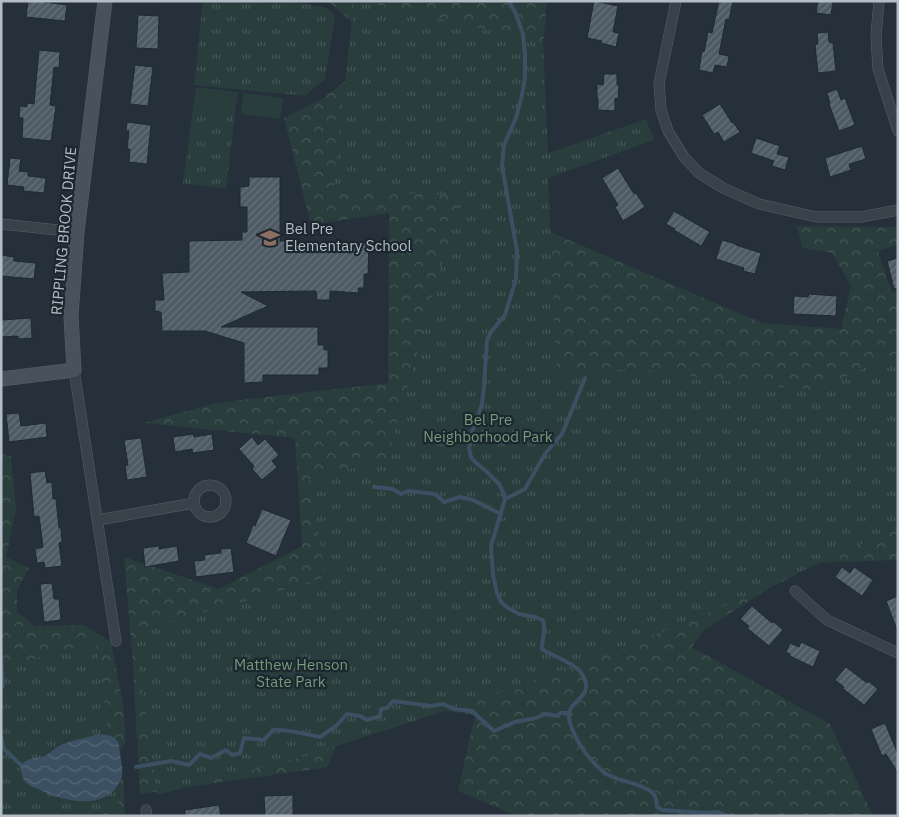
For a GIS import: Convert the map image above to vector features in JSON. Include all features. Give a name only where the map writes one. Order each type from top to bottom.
[{"type":"street","name":"RIPPLING BROOK DRIVE","points":[[105,1],[77,232],[71,316],[74,370],[116,641]]},
{"type":"street","points":[[676,1],[659,84],[661,110],[668,131],[684,158],[699,173],[723,188],[759,204],[816,217],[861,217],[898,210]]},
{"type":"street","points":[[879,1],[876,36],[878,68],[898,130]]},
{"type":"street","points":[[1,224],[77,232]]},
{"type":"street","points":[[1,379],[74,370]]},
{"type":"street","points":[[98,520],[194,503]]},
{"type":"street","points":[[795,591],[828,620],[898,652]]},
{"type":"green space","points":[[203,1],[289,1],[324,7],[335,15],[325,79],[305,96],[194,85]]},
{"type":"green space","points":[[328,1],[547,1],[539,90],[532,224],[762,323],[841,329],[851,286],[832,253],[802,248],[797,226],[898,227],[898,245],[878,251],[891,291],[898,292],[898,560],[809,563],[704,630],[692,647],[830,724],[873,816],[517,816],[458,791],[475,715],[422,708],[341,729],[328,767],[140,794],[133,666],[124,557],[219,589],[302,546],[295,438],[143,423],[216,403],[388,383],[389,213],[311,225],[284,118],[322,99],[348,79],[366,34]]},
{"type":"green space","points":[[354,1],[543,42],[548,153],[646,119],[654,140],[548,178],[557,372],[638,369],[766,386],[817,390],[898,352],[898,527],[784,581],[633,644],[568,668],[439,713],[309,755],[157,795],[135,631],[326,577],[309,479],[387,460],[461,196],[333,189]]},
{"type":"green space","points":[[196,87],[238,92],[235,113],[193,108]]},
{"type":"green space","points":[[243,93],[283,98],[280,119],[241,114]]},
{"type":"green space","points":[[193,108],[235,113],[226,189],[183,183]]},
{"type":"green space","points":[[1,454],[11,456],[16,509],[6,557],[29,568],[17,590],[17,612],[35,626],[84,625],[111,642],[123,703],[126,742],[120,750],[115,737],[117,788],[122,776],[125,816],[1,816]]},
{"type":"green space","points":[[96,643],[119,807],[84,816],[1,816],[1,667]]},
{"type":"water","points":[[98,734],[114,737],[119,747],[122,776],[112,792],[94,800],[71,800],[49,794],[26,783],[21,765],[31,759],[45,756],[63,744]]},
{"type":"building","points":[[28,1],[44,1],[67,5],[65,21],[26,17]]},
{"type":"building","points":[[594,1],[618,6],[613,32],[619,33],[616,47],[601,43],[602,41],[587,38]]},
{"type":"building","points":[[719,1],[733,1],[729,20],[726,19],[719,54],[729,56],[727,67],[715,65],[713,73],[699,70],[702,51],[704,52],[708,32],[712,33]]},
{"type":"building","points":[[818,1],[833,1],[831,15],[816,13]]},
{"type":"building","points":[[138,15],[159,16],[158,49],[136,48]]},
{"type":"building","points":[[828,32],[829,42],[833,43],[836,71],[818,73],[815,45],[818,44],[817,33]]},
{"type":"building","points":[[39,50],[60,52],[59,68],[54,67],[50,105],[56,106],[51,141],[22,138],[23,118],[19,118],[20,106],[27,107],[27,103],[34,104]]},
{"type":"building","points":[[135,65],[153,67],[148,106],[130,104]]},
{"type":"building","points":[[604,74],[617,74],[617,85],[619,85],[618,99],[615,98],[615,111],[598,110],[597,84],[603,85]]},
{"type":"building","points":[[837,89],[841,100],[845,98],[855,125],[839,131],[827,93]]},
{"type":"building","points":[[720,104],[740,132],[724,142],[718,132],[714,134],[702,115]]},
{"type":"building","points":[[127,122],[151,125],[147,164],[129,162],[130,149],[127,149],[129,131],[126,131]]},
{"type":"building","points":[[756,138],[780,146],[777,154],[789,157],[785,170],[772,166],[774,161],[751,153]]},
{"type":"building","points":[[862,146],[866,159],[849,164],[851,170],[830,177],[825,158]]},
{"type":"building","points":[[10,158],[21,159],[19,171],[28,172],[28,176],[46,178],[44,193],[23,191],[24,187],[7,185]]},
{"type":"building","points":[[618,168],[634,194],[636,193],[645,207],[623,221],[615,207],[618,205],[602,178]]},
{"type":"building","name":"Bel Pre Elementary School","points":[[249,177],[280,177],[280,241],[369,243],[368,274],[364,274],[364,288],[358,288],[359,293],[330,291],[330,300],[317,300],[316,291],[241,292],[268,306],[221,327],[318,327],[318,345],[324,345],[324,350],[328,350],[328,368],[319,368],[319,375],[263,375],[263,382],[244,383],[244,343],[205,331],[162,331],[161,312],[155,311],[155,300],[164,300],[162,273],[189,272],[189,241],[242,240],[242,232],[247,232],[247,207],[240,207],[240,187],[249,186]]},
{"type":"building","points":[[674,211],[710,232],[701,246],[666,224]]},
{"type":"building","points":[[722,240],[761,253],[755,274],[743,271],[744,268],[716,259]]},
{"type":"building","points":[[1,255],[14,257],[14,261],[36,263],[34,279],[1,276]]},
{"type":"building","points":[[898,258],[898,288],[894,289],[887,261]]},
{"type":"building","points":[[809,294],[837,296],[836,316],[793,314],[794,296],[808,297]]},
{"type":"building","points":[[31,318],[32,338],[18,339],[18,336],[1,337],[1,320]]},
{"type":"building","points":[[19,413],[21,426],[46,423],[47,437],[9,442],[6,414]]},
{"type":"building","points":[[193,434],[194,437],[212,434],[214,450],[193,453],[192,449],[175,452],[173,437]]},
{"type":"building","points":[[252,437],[258,445],[265,439],[279,455],[272,461],[277,467],[262,480],[252,469],[254,466],[239,449]]},
{"type":"building","points":[[141,438],[147,477],[127,480],[125,466],[128,465],[124,440]]},
{"type":"building","points":[[45,471],[47,483],[52,482],[53,499],[56,499],[59,528],[61,528],[62,542],[59,543],[62,566],[45,568],[44,562],[37,563],[35,549],[43,547],[39,516],[34,517],[30,473]]},
{"type":"building","points":[[262,509],[291,520],[276,556],[246,543]]},
{"type":"building","points":[[159,546],[159,549],[177,546],[179,561],[145,567],[143,548]]},
{"type":"building","points":[[231,548],[234,572],[196,577],[194,561],[205,560],[204,555],[221,553],[221,549]]},
{"type":"building","points":[[842,567],[850,573],[854,567],[873,580],[862,596],[835,577]]},
{"type":"building","points":[[52,583],[54,599],[59,599],[61,620],[44,622],[40,584]]},
{"type":"building","points":[[898,596],[898,630],[897,630],[886,601]]},
{"type":"building","points":[[752,606],[783,630],[769,646],[747,628],[749,626],[740,619]]},
{"type":"building","points":[[801,642],[820,651],[813,667],[790,656],[786,652],[790,643],[799,647]]},
{"type":"building","points":[[846,667],[878,689],[864,705],[835,680]]},
{"type":"building","points":[[885,723],[898,754],[898,773],[886,754],[882,756],[871,729]]},
{"type":"building","points":[[293,795],[293,816],[265,816],[264,796]]},
{"type":"building","points":[[219,805],[221,816],[185,816],[185,810]]},
{"type":"waterway","points":[[509,1],[523,34],[525,54],[525,77],[522,95],[516,118],[504,145],[502,166],[517,251],[516,279],[505,315],[487,340],[482,404],[471,435],[469,448],[471,457],[475,462],[499,484],[505,499],[491,546],[493,575],[497,593],[501,602],[508,608],[519,614],[543,620],[542,649],[570,664],[582,673],[585,680],[585,690],[571,708],[569,718],[572,729],[581,746],[598,767],[606,774],[636,784],[653,793],[657,801],[657,807],[662,810],[718,812],[728,816]]},
{"type":"waterway","points":[[505,499],[525,489],[545,454],[562,434],[585,378]]},
{"type":"waterway","points":[[374,487],[393,489],[401,494],[408,491],[435,494],[444,502],[460,497],[473,500],[501,514]]},
{"type":"waterway","points":[[1,657],[3,686],[1,688]]},
{"type":"waterway","points":[[136,767],[171,761],[189,765],[200,754],[211,758],[226,750],[232,755],[240,753],[244,738],[264,740],[273,730],[291,731],[320,737],[336,726],[347,714],[360,716],[367,720],[380,716],[381,709],[387,708],[393,701],[431,706],[443,704],[454,709],[472,711],[494,731],[515,722],[546,714],[558,716],[560,713],[569,713]]},
{"type":"waterway","points":[[1,737],[4,749],[21,765]]},
{"type":"place","name":"Bel Pre Elementary School","points":[[270,238]]},
{"type":"park label","name":"Bel Pre Neighborhood Park","points":[[488,428]]},
{"type":"park label","name":"Matthew Henson State Park","points":[[291,674]]}]
